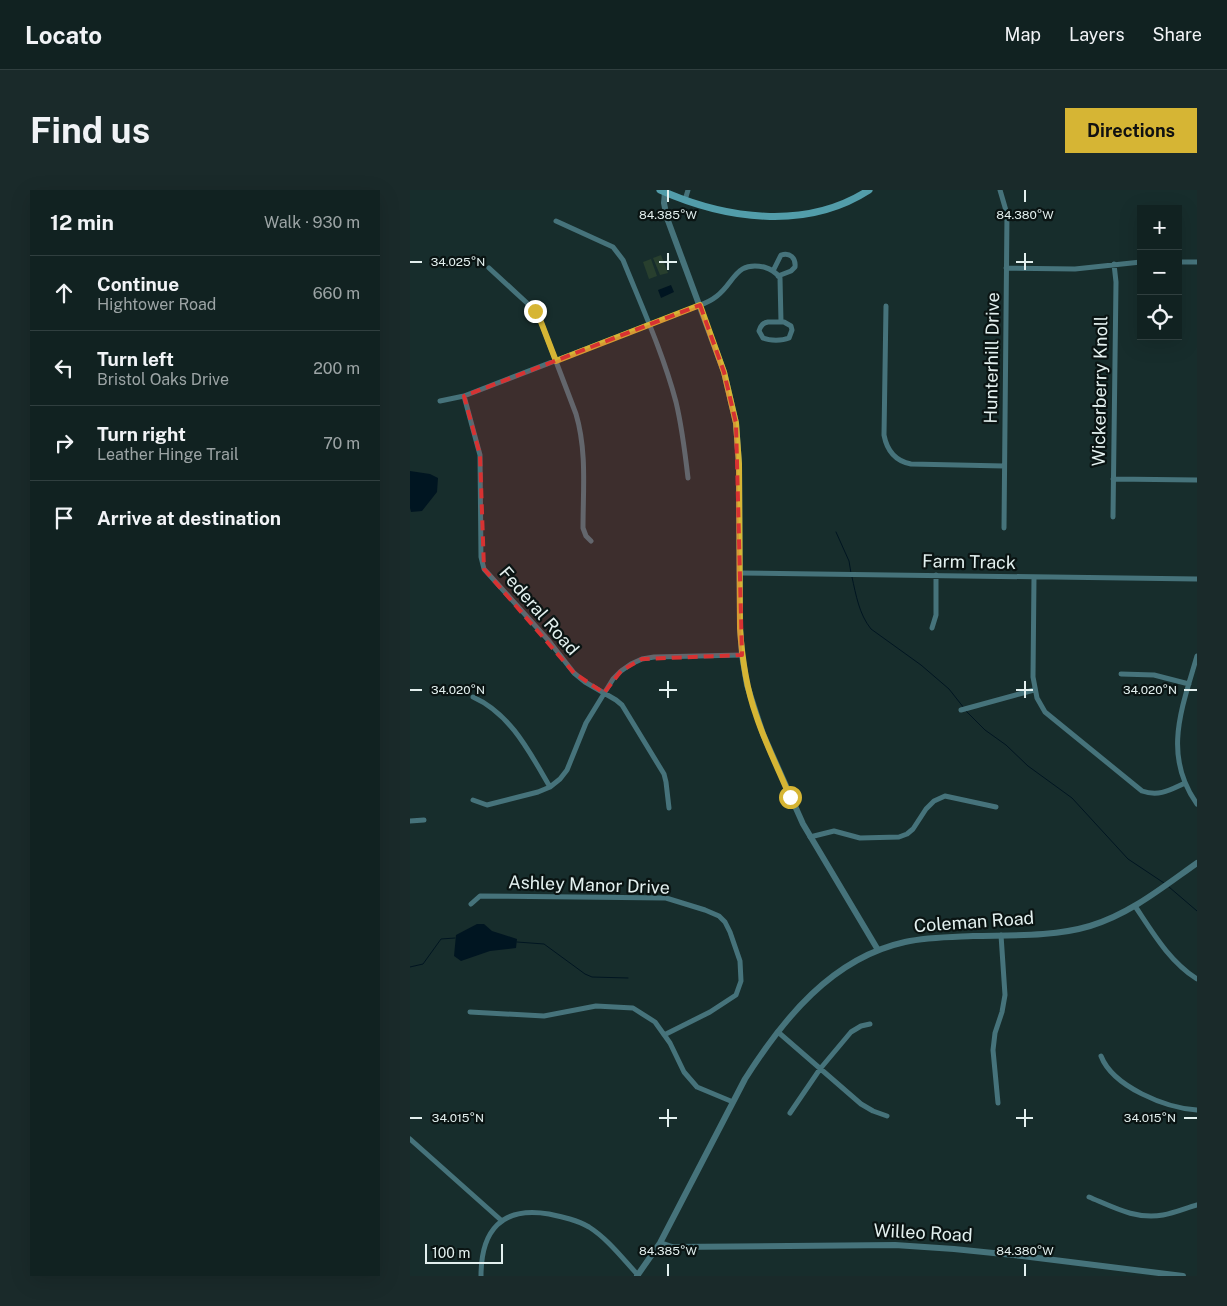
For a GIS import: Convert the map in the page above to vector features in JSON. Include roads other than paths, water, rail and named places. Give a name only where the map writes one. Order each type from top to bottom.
[{"type":"main road","points":[[662,191],[700,206],[731,212],[797,215],[832,209],[869,190]]},
{"type":"street","points":[[685,200],[688,190]]},
{"type":"street","name":"Hunterhill Drive","points":[[1000,190],[1007,214],[1004,528]]},
{"type":"street","points":[[662,191],[667,218],[724,372],[736,423],[739,464],[742,655],[747,685],[756,715],[790,797],[810,837],[878,950]]},
{"type":"street","points":[[556,222],[609,245],[618,251],[624,260],[666,370],[676,402],[684,439],[688,478]]},
{"type":"street","points":[[773,271],[781,256],[788,254],[792,256],[796,262],[795,267],[778,276]]},
{"type":"street","points":[[1006,268],[1076,269],[1137,262]]},
{"type":"street","points":[[1182,262],[1197,262]]},
{"type":"street","name":"Wickerberry Knoll","points":[[1113,517],[1116,282],[1114,264]]},
{"type":"street","points":[[440,401],[464,396],[700,305],[718,296],[737,273],[746,267],[756,266],[773,271],[778,276],[781,282],[781,322]]},
{"type":"street","points":[[489,268],[535,311],[556,361],[581,429],[583,448],[583,528],[586,536],[592,542]]},
{"type":"street","points":[[886,306],[884,435],[890,452],[899,460],[911,464],[1004,466]]},
{"type":"street","points":[[781,322],[788,323],[791,326],[792,330],[789,338],[786,340],[767,340],[760,335],[759,331],[764,323],[781,322]]},
{"type":"street","name":"Federal Road","points":[[464,396],[480,455],[481,557],[484,569],[574,672],[585,682],[622,705],[660,766],[666,782],[669,808]]},
{"type":"street","points":[[1113,479],[1197,480]]},
{"type":"street","name":"Farm Track","points":[[740,573],[1197,579]]},
{"type":"street","points":[[932,628],[936,615],[936,576]]},
{"type":"street","points":[[1034,577],[1032,677],[1034,690],[1040,705],[1050,718],[1142,791],[1150,794],[1159,794],[1185,783]]},
{"type":"street","points":[[473,800],[487,805],[538,792],[550,787],[560,779],[566,770],[586,723],[604,693],[621,671],[630,664],[654,657],[742,655]]},
{"type":"street","points":[[1197,656],[1179,720],[1177,738],[1178,760],[1185,783],[1197,804]]},
{"type":"street","points":[[1121,674],[1154,676],[1189,684]]},
{"type":"street","points":[[961,710],[1034,690]]},
{"type":"street","points":[[473,697],[483,701],[515,731],[527,747],[550,787]]},
{"type":"street","points":[[810,837],[834,831],[860,838],[899,837],[907,834],[913,828],[926,808],[934,801],[945,796],[996,807]]},
{"type":"street","points":[[410,821],[424,820]]},
{"type":"street","name":"Coleman Road","points":[[638,1276],[660,1243],[733,1102],[760,1055],[806,999],[826,981],[851,963],[878,950],[905,942],[931,937],[1049,933],[1081,928],[1102,922],[1135,906],[1197,863]]},
{"type":"street","name":"Ashley Manor Drive","points":[[472,904],[480,896],[666,898],[719,916],[725,922],[730,932],[740,961],[741,981],[736,995],[710,1012],[664,1035]]},
{"type":"street","points":[[1135,906],[1163,948],[1178,965],[1197,979]]},
{"type":"street","points":[[998,1103],[993,1061],[995,1033],[1005,995],[1001,935]]},
{"type":"street","points":[[470,1012],[544,1016],[596,1006],[633,1008],[654,1022],[664,1035],[684,1072],[697,1087],[733,1102]]},
{"type":"street","points":[[790,1114],[820,1069],[851,1032],[860,1026],[870,1024]]},
{"type":"street","points":[[778,1032],[861,1104],[887,1116]]},
{"type":"street","points":[[1101,1056],[1104,1065],[1110,1072],[1144,1095],[1168,1106],[1197,1110]]},
{"type":"street","points":[[410,1139],[502,1221]]},
{"type":"street","points":[[1089,1197],[1124,1212],[1142,1216],[1162,1215],[1197,1205]]},
{"type":"street","points":[[481,1276],[482,1252],[495,1227],[516,1214],[531,1212],[561,1216],[576,1221],[601,1236],[638,1276]]},
{"type":"street","name":"Willeo Road","points":[[660,1243],[672,1246],[845,1244],[954,1249],[1184,1276]]},
{"type":"water","points":[[671,285],[674,292],[661,298],[658,290]]},
{"type":"water","points":[[410,471],[430,474],[438,478],[437,492],[422,511],[411,512]]},
{"type":"water","points":[[477,924],[484,924],[492,931],[517,939],[516,948],[490,951],[461,961],[454,956],[456,935]]},
{"type":"waterway","points":[[836,532],[849,561],[851,573]]},
{"type":"waterway","points":[[852,577],[861,611],[871,629],[921,665],[949,689],[964,708]]},
{"type":"waterway","points":[[966,711],[985,730],[1006,745],[1028,766],[1072,798],[1128,859],[1164,883]]},
{"type":"waterway","points":[[1169,887],[1197,911]]},
{"type":"waterway","points":[[410,967],[423,964],[441,939],[455,938]]},
{"type":"waterway","points":[[517,942],[544,944],[592,977],[628,978]]}]
